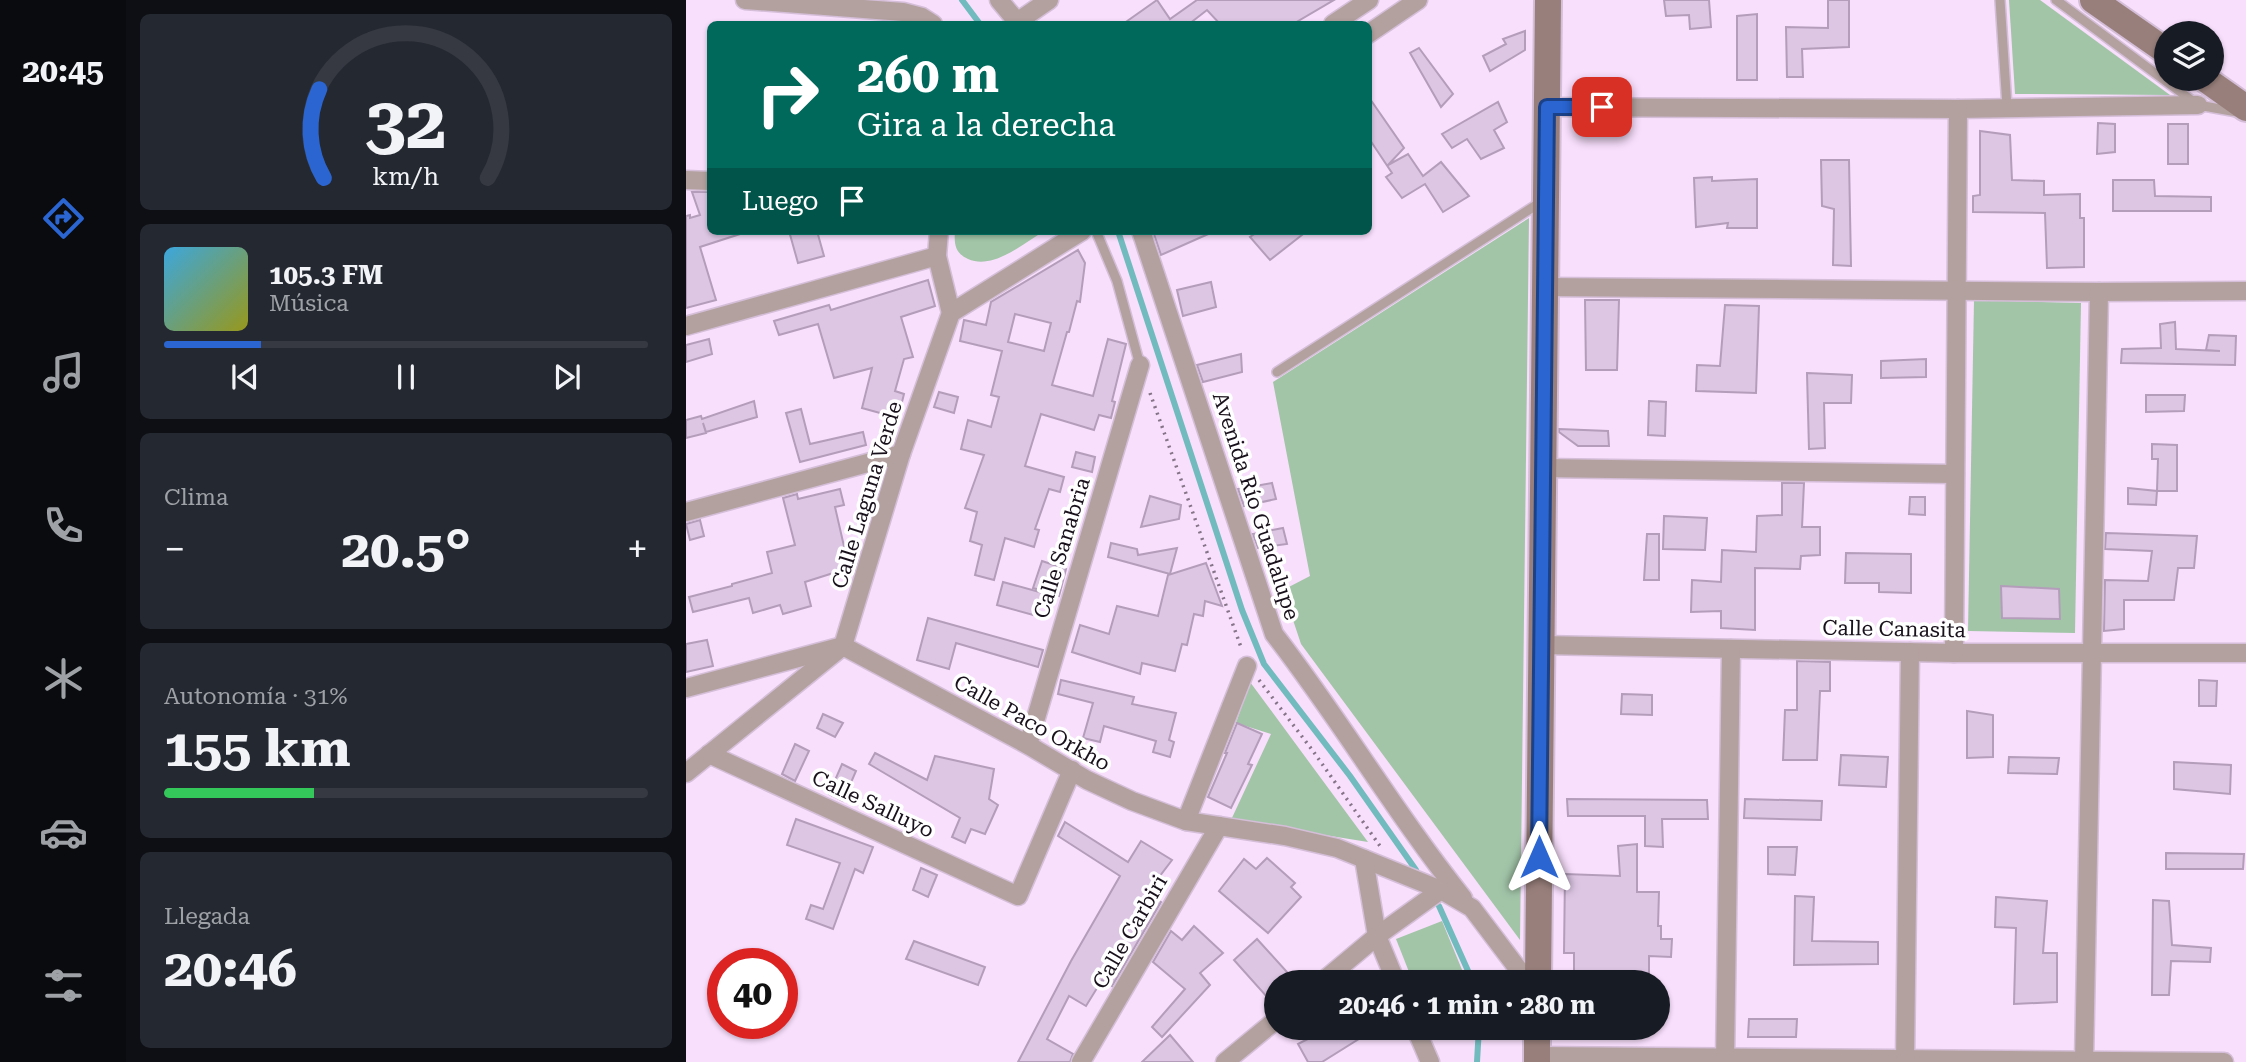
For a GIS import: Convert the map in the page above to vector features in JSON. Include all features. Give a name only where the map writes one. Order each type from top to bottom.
[{"type":"street","points":[[746,0],[798,1],[903,12],[928,21]]},
{"type":"street","points":[[999,0],[1016,21]]},
{"type":"street","points":[[1021,21],[1049,0]]},
{"type":"street","points":[[1338,21],[1369,0]]},
{"type":"street","points":[[1372,31],[1418,0]]},
{"type":"street","points":[[1538,970],[1548,0]]},
{"type":"street","points":[[2093,0],[2154,43]]},
{"type":"street","points":[[2222,91],[2246,108]]},
{"type":"street","points":[[1547,107],[1958,109],[2198,105]]},
{"type":"street","points":[[1954,653],[1958,109]]},
{"type":"street","points":[[686,180],[707,181]]},
{"type":"street","points":[[939,235],[937,256],[951,313],[1076,235]]},
{"type":"street","name":"Avenida Río Guadalupe","points":[[1142,235],[1274,634],[1304,673],[1427,852],[1519,970]]},
{"type":"street","points":[[686,326],[937,256]]},
{"type":"street","points":[[1545,287],[2246,291]]},
{"type":"street","points":[[2084,1061],[2099,292]]},
{"type":"street","name":"Calle Laguna Verde","points":[[844,646],[901,454],[951,313]]},
{"type":"street","name":"Calle Sanabria","points":[[1028,745],[1140,365]]},
{"type":"street","points":[[686,512],[901,454]]},
{"type":"street","points":[[1543,468],[1955,474]]},
{"type":"street","name":"Calle Canasita","points":[[1541,645],[1954,653],[2246,653]]},
{"type":"street","points":[[686,688],[844,646]]},
{"type":"street","points":[[686,773],[844,646]]},
{"type":"street","name":"Calle Paco Orkho","points":[[844,646],[1132,801],[1186,821],[1285,836],[1337,848],[1441,890],[1472,908]]},
{"type":"street","points":[[1725,1060],[1731,649]]},
{"type":"street","points":[[1905,1061],[1910,652]]},
{"type":"street","points":[[1186,821],[1247,666]]},
{"type":"street","name":"Calle Salluyo","points":[[709,754],[1018,896],[1072,771]]},
{"type":"street","name":"Calle Carbiri","points":[[1081,1062],[1219,826]]},
{"type":"street","points":[[1364,859],[1377,936],[1391,970]]},
{"type":"street","points":[[1336,970],[1377,936],[1441,890]]},
{"type":"street","points":[[1225,1062],[1264,1030]]},
{"type":"street","points":[[1421,1040],[1430,1062]]},
{"type":"street","points":[[1537,1040],[1537,1059],[2224,1062]]},
{"type":"lane","points":[[2000,0],[2007,107]]},
{"type":"lane","points":[[2056,0],[2198,105],[2246,114]]},
{"type":"lane","points":[[1277,372],[1546,199]]},
{"type":"lane","points":[[1098,235],[1116,281],[1140,365]]},
{"type":"green space","points":[[2009,0],[2040,0],[2154,83],[2154,91],[2165,91],[2170,95],[2015,94]]},
{"type":"green space","points":[[1529,218],[1520,940],[1301,644],[1283,590],[1310,576],[1273,382]]},
{"type":"green space","points":[[955,235],[1038,235],[1007,254],[987,261],[964,257],[955,244]]},
{"type":"green space","points":[[1974,300],[2081,303],[2075,633],[1968,631]]},
{"type":"green space","points":[[1250,682],[1368,842],[1231,820],[1271,734],[1236,723]]},
{"type":"green space","points":[[1442,921],[1462,970],[1408,970],[1396,939]]},
{"type":"building","points":[[1157,0],[1170,19],[1197,0],[1334,0],[1298,21],[1217,21],[1207,10],[1193,21],[1127,21]]},
{"type":"building","points":[[1664,0],[1709,0],[1711,27],[1690,29],[1689,15],[1666,16]]},
{"type":"building","points":[[1828,0],[1849,0],[1849,47],[1802,49],[1803,77],[1787,77],[1786,27],[1828,28]]},
{"type":"building","points":[[1757,14],[1757,80],[1737,80],[1737,16]]},
{"type":"building","points":[[1525,31],[1525,50],[1490,71],[1483,56],[1506,44],[1503,39]]},
{"type":"building","points":[[1419,48],[1453,94],[1441,107],[1410,53]]},
{"type":"building","points":[[1372,102],[1404,148],[1388,165],[1408,154],[1423,176],[1441,162],[1469,196],[1443,212],[1425,184],[1402,198],[1386,177],[1392,173],[1372,143]]},
{"type":"building","points":[[1498,102],[1507,122],[1494,130],[1504,148],[1481,159],[1467,139],[1452,148],[1442,134]]},
{"type":"building","points":[[2098,123],[2115,124],[2115,152],[2097,154]]},
{"type":"building","points":[[2168,124],[2188,124],[2188,164],[2168,164]]},
{"type":"building","points":[[1980,131],[2010,135],[2012,180],[2044,181],[2044,195],[2080,194],[2080,218],[2084,218],[2084,267],[2047,268],[2045,213],[1973,212],[1973,196],[1980,195]]},
{"type":"building","points":[[1821,160],[1849,160],[1851,266],[1833,265],[1834,209],[1822,206]]},
{"type":"building","points":[[1712,177],[1712,181],[1757,179],[1757,228],[1727,228],[1728,223],[1696,227],[1694,178]]},
{"type":"building","points":[[2113,180],[2154,180],[2155,196],[2211,197],[2211,211],[2113,211]]},
{"type":"building","points":[[692,192],[707,192],[707,235],[737,235],[700,247],[716,300],[686,308],[686,216],[690,215],[690,218],[700,215]]},
{"type":"building","points":[[790,235],[818,235],[824,256],[798,263]]},
{"type":"building","points":[[1154,235],[1206,235],[1161,255]]},
{"type":"building","points":[[1253,235],[1302,235],[1270,260],[1250,237]]},
{"type":"building","points":[[1078,250],[1085,263],[1080,302],[1077,301],[1052,385],[1093,396],[1108,339],[1126,344],[1112,401],[1115,402],[1111,418],[1099,415],[1094,430],[1041,414],[1025,466],[1064,477],[1060,492],[1049,489],[1035,529],[1039,530],[1034,547],[1005,538],[994,580],[975,575],[982,545],[970,541],[977,512],[965,508],[984,455],[961,449],[968,420],[991,427],[999,397],[991,395],[1002,351],[960,341],[964,320],[986,325],[991,302]],"holes":[[[1015,314],[1051,323],[1044,351],[1008,342]]]},
{"type":"building","points":[[928,280],[935,306],[901,317],[913,357],[904,359],[895,391],[904,394],[898,418],[862,408],[872,368],[834,378],[818,324],[779,335],[774,321],[829,305],[831,310]]},
{"type":"building","points":[[1211,282],[1216,307],[1183,316],[1177,290]]},
{"type":"building","points":[[1585,300],[1619,300],[1617,370],[1586,370]]},
{"type":"building","points":[[1725,305],[1759,306],[1756,393],[1696,391],[1697,365],[1720,366]]},
{"type":"building","points":[[2175,322],[2176,349],[2220,351],[2206,350],[2209,335],[2236,336],[2235,365],[2121,363],[2122,349],[2161,348],[2160,324]]},
{"type":"building","points":[[709,339],[712,354],[686,362],[686,345]]},
{"type":"building","points":[[1241,354],[1242,372],[1203,382],[1197,365]]},
{"type":"building","points":[[1926,359],[1926,377],[1881,378],[1881,361]]},
{"type":"building","points":[[1807,373],[1852,375],[1851,403],[1824,403],[1825,448],[1809,449]]},
{"type":"building","points":[[939,392],[958,397],[954,413],[934,407]]},
{"type":"building","points":[[2146,395],[2185,395],[2184,411],[2146,412]]},
{"type":"building","points":[[754,401],[757,417],[706,432],[703,423],[706,433],[686,438],[686,420],[701,416],[702,419]]},
{"type":"building","points":[[1649,401],[1666,402],[1665,436],[1648,435]]},
{"type":"building","points":[[801,409],[810,444],[863,432],[866,445],[800,462],[786,413]]},
{"type":"building","points":[[1559,429],[1608,431],[1609,446],[1578,446],[1559,432]]},
{"type":"building","points":[[2152,444],[2177,445],[2177,491],[2157,491],[2158,459],[2152,459]]},
{"type":"building","points":[[1076,452],[1095,457],[1092,472],[1072,467]]},
{"type":"building","points":[[1272,483],[1276,499],[1244,506],[1238,489]]},
{"type":"building","points":[[1782,483],[1804,483],[1802,527],[1820,527],[1820,555],[1801,556],[1800,569],[1755,568],[1755,630],[1721,628],[1721,611],[1691,612],[1692,580],[1721,582],[1722,550],[1756,552],[1757,516],[1782,515]]},
{"type":"building","points":[[2128,488],[2157,491],[2156,505],[2128,504]]},
{"type":"building","points":[[840,489],[844,505],[835,507],[849,568],[805,582],[811,606],[783,614],[780,605],[753,613],[749,598],[693,612],[689,597],[772,573],[767,552],[795,545],[783,498],[797,494],[798,499]]},
{"type":"building","points":[[1150,496],[1181,505],[1179,519],[1141,527]]},
{"type":"building","points":[[1910,497],[1925,497],[1925,515],[1909,514]]},
{"type":"building","points":[[1664,516],[1707,518],[1705,550],[1663,549]]},
{"type":"building","points":[[700,520],[704,536],[690,540],[686,524]]},
{"type":"building","points":[[1283,528],[1287,544],[1258,548],[1253,534]]},
{"type":"building","points":[[2106,533],[2197,536],[2194,568],[2178,568],[2174,600],[2124,600],[2124,629],[2104,631],[2105,580],[2148,581],[2152,551],[2105,549]]},
{"type":"building","points":[[1647,534],[1659,534],[1659,580],[1644,580]]},
{"type":"building","points":[[1111,543],[1137,549],[1138,555],[1177,548],[1170,574],[1108,557]]},
{"type":"building","points":[[1846,553],[1911,554],[1911,593],[1879,592],[1879,583],[1845,583]]},
{"type":"building","points":[[1042,561],[1066,569],[1059,596],[1033,588]]},
{"type":"building","points":[[1206,563],[1222,606],[1205,601],[1203,616],[1194,614],[1187,645],[1182,644],[1175,671],[1142,663],[1140,674],[1072,652],[1080,625],[1109,634],[1117,606],[1158,616],[1168,575]]},
{"type":"building","points":[[1003,582],[1043,593],[1037,616],[997,605]]},
{"type":"building","points":[[2001,586],[2059,589],[2060,619],[2002,618]]},
{"type":"building","points":[[928,618],[1043,650],[1038,667],[956,643],[949,669],[917,660]]},
{"type":"building","points":[[707,640],[713,666],[686,672],[686,644]]},
{"type":"building","points":[[1797,661],[1830,662],[1830,691],[1820,691],[1817,760],[1783,760],[1785,710],[1797,710]]},
{"type":"building","points":[[1061,680],[1134,697],[1132,704],[1176,713],[1169,740],[1174,742],[1170,757],[1153,752],[1156,741],[1104,726],[1100,742],[1083,738],[1093,703],[1058,694]]},
{"type":"building","points":[[2199,680],[2217,681],[2216,706],[2199,706]]},
{"type":"building","points":[[1622,694],[1652,695],[1652,715],[1621,714]]},
{"type":"building","points":[[1967,711],[1993,715],[1993,757],[1967,758]]},
{"type":"building","points":[[823,714],[843,723],[835,737],[817,728]]},
{"type":"building","points":[[1237,723],[1262,734],[1248,764],[1252,765],[1231,808],[1208,797]]},
{"type":"building","points":[[795,744],[809,751],[795,781],[782,774]]},
{"type":"building","points":[[875,753],[927,780],[935,756],[994,769],[989,799],[998,805],[985,834],[971,829],[965,843],[952,837],[960,818],[869,764]]},
{"type":"building","points":[[1841,755],[1888,757],[1886,787],[1839,785]]},
{"type":"building","points":[[2009,757],[2059,758],[2057,774],[2008,773]]},
{"type":"building","points":[[2174,762],[2231,765],[2230,794],[2174,789]]},
{"type":"building","points":[[842,764],[856,771],[843,801],[829,794]]},
{"type":"building","points":[[1567,799],[1707,800],[1708,819],[1662,819],[1663,847],[1645,846],[1645,816],[1568,816]]},
{"type":"building","points":[[1745,799],[1822,801],[1821,820],[1744,818]]},
{"type":"building","points":[[796,819],[873,847],[863,873],[855,869],[833,929],[806,919],[811,905],[823,909],[840,863],[787,845]]},
{"type":"building","points":[[1065,822],[1128,862],[1141,841],[1172,860],[1147,893],[1161,902],[1112,986],[1102,980],[1086,1006],[1069,996],[1047,1039],[1073,1054],[1070,1062],[1018,1062],[1120,876],[1058,836]]},
{"type":"building","points":[[1637,844],[1637,892],[1659,892],[1658,926],[1661,926],[1661,939],[1672,939],[1671,957],[1649,956],[1649,970],[1574,970],[1574,953],[1564,953],[1565,874],[1620,876],[1618,846]]},
{"type":"building","points":[[1768,847],[1797,847],[1795,875],[1768,874]]},
{"type":"building","points":[[2166,853],[2244,854],[2243,869],[2166,869]]},
{"type":"building","points":[[1267,858],[1295,883],[1291,887],[1301,897],[1268,933],[1219,891],[1244,859],[1256,869]]},
{"type":"building","points":[[921,868],[937,875],[928,897],[913,890]]},
{"type":"building","points":[[1795,896],[1814,897],[1812,941],[1878,942],[1878,964],[1794,965]]},
{"type":"building","points":[[1996,897],[2047,901],[2043,953],[2057,953],[2057,1002],[2014,1004],[2016,928],[1995,927]]},
{"type":"building","points":[[2153,900],[2169,901],[2172,945],[2211,948],[2210,962],[2171,961],[2169,995],[2152,995]]},
{"type":"building","points":[[1194,926],[1223,953],[1200,973],[1210,985],[1162,1037],[1152,1027],[1185,989],[1153,962],[1171,931],[1182,940]]},
{"type":"building","points":[[1257,939],[1285,970],[1264,970],[1264,994],[1234,960]]},
{"type":"building","points":[[914,941],[985,967],[978,985],[906,959]]},
{"type":"building","points":[[1749,1019],[1797,1019],[1796,1037],[1748,1037]]},
{"type":"building","points":[[1170,1035],[1193,1062],[1142,1062]]},
{"type":"building","points":[[1306,1040],[1357,1040],[1322,1062],[1308,1062],[1298,1044]]},
{"type":"waterway","points":[[962,0],[978,21]]},
{"type":"waterway","points":[[1119,235],[1242,610],[1264,664],[1350,776],[1416,870]]},
{"type":"waterway","points":[[1439,906],[1468,970]]},
{"type":"waterway","points":[[1477,1062],[1478,1040]]},
{"type":"route","points":[[1539,857],[1547,107],[1602,107]]}]
